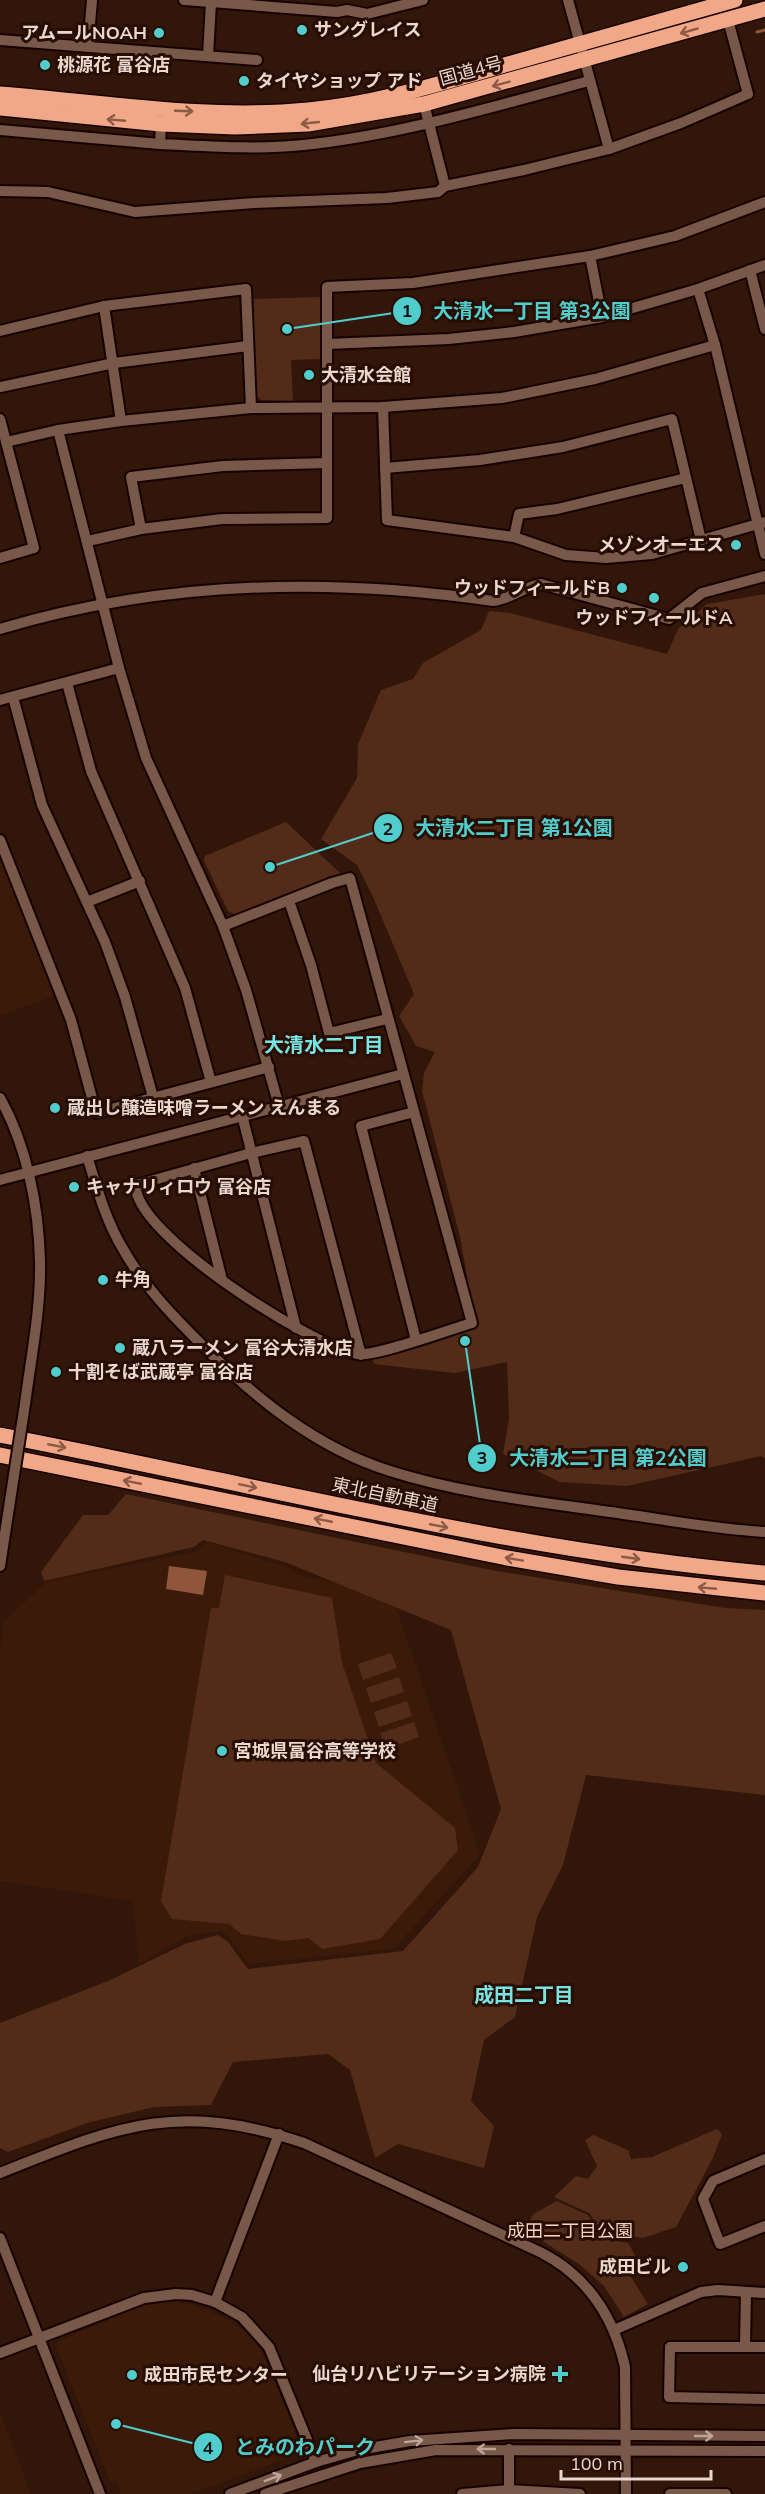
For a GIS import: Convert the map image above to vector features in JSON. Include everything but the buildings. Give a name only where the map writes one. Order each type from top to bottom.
[{"type":"highway","name":"国道4号","points":[[0,94],[163,110],[232,113],[309,110],[398,95],[735,0]]},
{"type":"highway","name":"国道4号","points":[[0,108],[161,124],[235,128],[308,124],[424,104],[765,9]]},
{"type":"highway","name":"東北自動車道","points":[[0,1436],[131,1460],[369,1512],[512,1540],[634,1559],[761,1572]]},
{"type":"highway","name":"東北自動車道","points":[[0,1455],[507,1558],[639,1579],[765,1593]]},
{"type":"street","points":[[88,47],[92,0]]},
{"type":"street","points":[[184,0],[337,12],[347,5],[367,14],[423,0]]},
{"type":"street","points":[[568,0],[609,149]]},
{"type":"street","points":[[208,56],[211,1]]},
{"type":"street","points":[[0,191],[48,192],[135,212],[254,203],[387,198],[438,192],[445,186],[609,149],[681,123],[748,94],[728,20]]},
{"type":"street","points":[[0,40],[257,60]]},
{"type":"street","points":[[0,130],[160,144],[262,148],[302,145],[350,139],[428,123],[589,81]]},
{"type":"street","points":[[424,104],[445,186]]},
{"type":"street","points":[[160,144],[161,124]]},
{"type":"street","points":[[88,541],[141,529],[222,519],[327,518],[327,287],[413,283],[590,256],[675,236],[765,202]]},
{"type":"street","points":[[590,256],[602,317]]},
{"type":"street","points":[[327,344],[449,339],[514,332],[602,317],[698,289],[765,265]]},
{"type":"street","points":[[750,270],[765,329]]},
{"type":"street","points":[[0,331],[104,306],[246,289],[251,408]]},
{"type":"street","points":[[698,289],[715,345],[761,523],[765,554]]},
{"type":"street","points":[[104,306],[121,421]]},
{"type":"street","points":[[6,442],[58,430],[121,421],[251,408],[383,407],[502,398],[547,390],[715,345]]},
{"type":"street","points":[[0,387],[114,363],[248,346]]},
{"type":"street","points":[[383,407],[387,520],[514,537],[566,555],[606,558],[652,554],[761,523]]},
{"type":"street","points":[[0,419],[34,548],[0,558]]},
{"type":"street","points":[[385,468],[480,460],[551,449],[672,419],[702,540]]},
{"type":"street","points":[[58,430],[119,668],[146,758],[223,926],[246,990],[279,1106]]},
{"type":"street","points":[[141,529],[131,477],[223,466],[327,463]]},
{"type":"street","points":[[514,537],[519,514],[557,509],[686,478]]},
{"type":"street","points":[[0,629],[103,604],[199,589],[290,585],[404,591],[493,601],[504,600],[529,586],[541,584],[669,619],[702,593],[765,576]]},
{"type":"street","points":[[0,700],[119,668]]},
{"type":"street","points":[[67,682],[87,759],[185,988],[211,1082]]},
{"type":"street","points":[[13,697],[42,805],[87,902],[125,997],[153,1096]]},
{"type":"street","points":[[0,840],[71,1020],[96,1113],[269,1067]]},
{"type":"street","points":[[223,926],[350,878],[472,1323],[361,1355],[330,1346],[296,1328],[186,1254],[148,1213],[135,1192],[136,1185],[251,1153],[304,1141],[361,1355]]},
{"type":"street","points":[[87,902],[140,881]]},
{"type":"street","points":[[289,901],[310,964],[329,1033],[387,1019]]},
{"type":"street","points":[[0,1179],[403,1074]]},
{"type":"street","points":[[0,1098],[28,1172],[39,1234],[40,1264],[35,1331],[0,1566]]},
{"type":"street","points":[[414,1112],[361,1126],[416,1340]]},
{"type":"street","points":[[242,1115],[296,1328]]},
{"type":"street","points":[[87,1156],[110,1224],[122,1248],[157,1299],[248,1389],[322,1440],[356,1458],[389,1471],[450,1487],[559,1505],[765,1532]]},
{"type":"street","points":[[194,1168],[222,1280]]},
{"type":"street","points":[[0,2173],[90,2138],[159,2121],[219,2121],[279,2134],[304,2143],[554,2260],[575,2276],[594,2296],[614,2330],[625,2367],[626,2494]]},
{"type":"street","points":[[215,2302],[279,2134]]},
{"type":"street","points":[[765,2159],[713,2181],[703,2199],[720,2244],[765,2226]]},
{"type":"street","points":[[0,2238],[100,2494]]},
{"type":"street","points":[[614,2330],[701,2292],[765,2293]]},
{"type":"street","points":[[745,2346],[746,2292]]},
{"type":"street","points":[[0,2353],[144,2298],[176,2294],[192,2295],[215,2302],[242,2318],[269,2347],[316,2462]]},
{"type":"street","points":[[765,2347],[670,2347],[669,2397],[765,2399]]},
{"type":"street","points":[[230,2494],[316,2462],[358,2450],[444,2438],[513,2434],[765,2436]]},
{"type":"street","points":[[508,2449],[509,2490]]},
{"type":"street","points":[[265,2494],[360,2463],[436,2450],[765,2451]]},
{"type":"street","points":[[462,2494],[509,2490],[580,2494]]},
{"type":"street","points":[[670,2494],[726,2494]]},
{"type":"shaded area","points":[[0,857],[56,995],[0,1016]]},
{"type":"shaded area","name":"宮城県富谷高等学校","points":[[207,1542],[288,1567],[299,1575],[392,1594],[480,1855],[393,1949],[248,1964],[230,1938],[221,1931],[189,1935],[139,1964],[133,1901],[0,1881],[0,1647],[4,1622],[46,1582],[197,1551]]},
{"type":"shaded area","points":[[169,1566],[207,1571],[203,1595],[166,1589]]},
{"type":"shaded area","points":[[178,2302],[203,2308],[230,2321],[247,2333],[261,2349],[301,2446],[299,2454],[191,2494],[121,2494],[117,2483],[110,2481],[56,2346],[59,2341],[137,2308],[152,2303]]},
{"type":"shaded area","points":[[0,2412],[31,2494],[0,2494]]},
{"type":"green space","points":[[320,297],[321,359],[291,360],[293,401],[261,400],[256,395],[253,299]]},
{"type":"green space","points":[[765,594],[765,1458],[761,1456],[627,1486],[560,1482],[503,1454],[509,1418],[507,1362],[455,1373],[374,1364],[372,1356],[476,1327],[460,1237],[422,1091],[424,1073],[435,1052],[416,1046],[399,1016],[414,994],[357,865],[321,839],[357,778],[358,744],[381,690],[413,679],[423,663],[481,630],[489,611],[510,613],[667,654],[678,629],[707,604]]},
{"type":"green space","points":[[286,822],[341,874],[234,914],[228,911],[204,861],[205,856]]},
{"type":"green space","points":[[126,1494],[491,1570],[725,1608],[765,1610],[765,1795],[586,1775],[563,1865],[537,1917],[515,2017],[484,2040],[471,2101],[494,2126],[484,2168],[398,2144],[375,2158],[350,2070],[328,2054],[233,2062],[211,2105],[154,2107],[87,2123],[8,2152],[0,2148],[0,2023],[108,1981],[187,1943],[218,1935],[228,1942],[248,1969],[403,1951],[478,1867],[501,1809],[451,1630],[285,1562],[203,1540],[194,1547],[44,1581],[41,1572],[83,1515],[108,1515]]},
{"type":"green space","points":[[225,1575],[332,1598],[342,1663],[376,1763],[455,1828],[458,1850],[380,1939],[322,1949],[309,1938],[285,1941],[241,1934],[229,1924],[172,1919],[161,1901],[211,1608],[219,1608]]},
{"type":"green space","points":[[391,1653],[397,1668],[363,1680],[358,1664]]},
{"type":"green space","points":[[399,1677],[404,1692],[371,1703],[366,1688]]},
{"type":"green space","points":[[407,1701],[412,1716],[379,1727],[374,1712]]},
{"type":"green space","points":[[414,1722],[419,1737],[386,1749],[380,1733]]},
{"type":"green space","points":[[717,2129],[722,2134],[713,2158],[676,2227],[643,2238],[602,2231],[589,2213],[554,2197],[576,2176],[588,2179],[597,2166],[585,2140],[593,2135],[628,2150],[631,2159],[652,2157]]},
{"type":"green space","name":"成田二丁目公園","points":[[557,2201],[588,2215],[601,2238],[628,2243],[635,2255],[626,2269],[648,2304],[624,2317],[604,2286],[579,2264],[525,2230],[533,2214]]},
{"type":"waterway","points":[[757,32],[765,30]]},
{"type":"place","name":"サングレイス","points":[[302,30]]},
{"type":"place","name":"アムールNOAH","points":[[159,33]]},
{"type":"place","name":"桃源花 富谷店","points":[[45,65]]},
{"type":"place","name":"タイヤショップ アド","points":[[244,81]]},
{"type":"place","name":"大清水一丁目 第3公園","points":[[287,329]]},
{"type":"place","name":"大清水会館","points":[[309,375]]},
{"type":"place","name":"メゾンオーエス","points":[[736,545]]},
{"type":"place","name":"ウッドフィールドB","points":[[622,588]]},
{"type":"place","name":"ウッドフィールドA","points":[[654,598]]},
{"type":"place","name":"大清水二丁目 第1公園","points":[[270,867]]},
{"type":"place","name":"蔵出し醸造味噌ラーメン えんまる","points":[[55,1108]]},
{"type":"place","name":"キャナリィロウ 富谷店","points":[[74,1187]]},
{"type":"place","name":"牛角","points":[[103,1280]]},
{"type":"place","name":"大清水二丁目 第2公園","points":[[465,1341]]},
{"type":"place","name":"蔵八ラーメン 富谷大清水店","points":[[120,1348]]},
{"type":"place","name":"十割そば武蔵亭 富谷店","points":[[56,1372]]},
{"type":"place","name":"宮城県富谷高等学校","points":[[222,1751]]},
{"type":"place","name":"成田ビル","points":[[683,2267]]},
{"type":"place","name":"仙台リハビリテーション病院","points":[[560,2374]]},
{"type":"place","name":"成田市民センター","points":[[132,2375]]},
{"type":"place","name":"とみのわパーク","points":[[116,2424]]},
{"type":"district","name":"大清水二丁目","points":[[324,1045]]},
{"type":"district","name":"成田二丁目","points":[[524,1995]]}]
